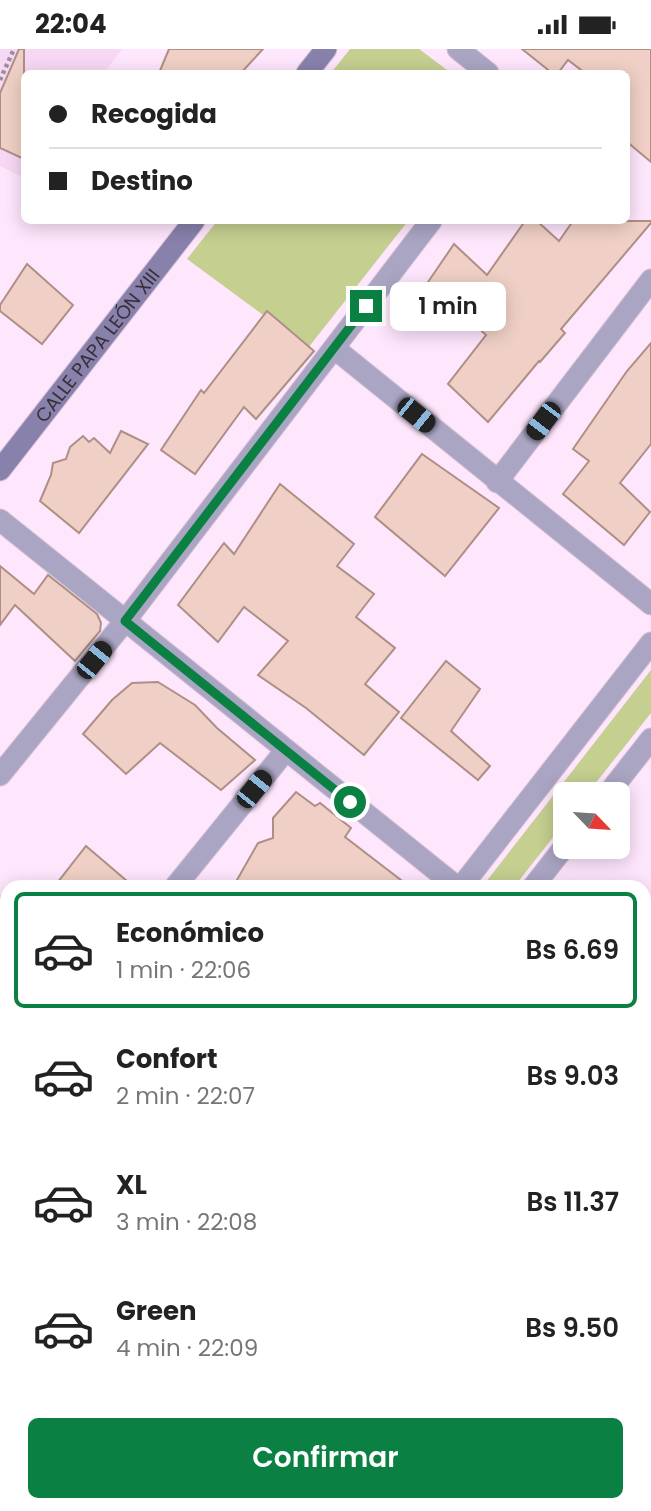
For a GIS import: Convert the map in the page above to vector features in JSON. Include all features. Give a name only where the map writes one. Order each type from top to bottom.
[{"type":"street","points":[[309,70],[326,49]]},
{"type":"street","points":[[458,49],[484,70]]},
{"type":"street","name":"CALLE PAPA LEÓN XIII","points":[[0,470],[192,224]]},
{"type":"street","points":[[0,775],[125,621],[429,224]]},
{"type":"street","points":[[497,482],[651,280]]},
{"type":"street","points":[[334,348],[651,604]]},
{"type":"street","points":[[0,520],[450,880]]},
{"type":"street","points":[[465,880],[651,643]]},
{"type":"street","points":[[617,782],[651,739]]},
{"type":"street","points":[[181,880],[286,750]]},
{"type":"street","points":[[538,880],[555,859]]},
{"type":"path","points":[[0,80],[14,49]]},
{"type":"shaded area","points":[[0,49],[122,49],[106,70],[21,70],[21,176],[0,166]]},
{"type":"green space","points":[[350,49],[419,49],[447,70],[333,70]]},
{"type":"green space","points":[[215,224],[406,224],[308,348],[187,259]]},
{"type":"green space","points":[[651,670],[651,713],[596,782],[564,782]]},
{"type":"green space","points":[[553,796],[553,837],[519,880],[487,880]]},
{"type":"building","points":[[19,49],[24,49],[24,70],[21,70],[21,158],[0,148],[0,93]]},
{"type":"building","points":[[169,49],[263,49],[244,70],[160,70]]},
{"type":"building","points":[[522,49],[651,49],[651,162],[630,144],[630,70],[581,70],[568,60],[560,70],[548,70]]},
{"type":"building","points":[[630,221],[651,221],[561,329],[565,333],[488,422],[448,384],[486,335],[428,282],[454,244],[487,275],[523,224],[540,224],[559,241],[571,224],[630,224]]},
{"type":"building","points":[[27,264],[73,305],[42,344],[0,311],[0,305]]},
{"type":"building","points":[[267,311],[314,351],[256,419],[244,407],[195,474],[161,450],[201,390],[204,393]]},
{"type":"building","points":[[651,343],[651,444],[620,483],[650,512],[624,545],[563,494],[589,461],[573,449],[627,371]]},
{"type":"building","points":[[121,431],[148,444],[79,533],[40,501],[53,463],[66,459],[70,447],[83,436],[89,442],[94,438],[110,453]]},
{"type":"building","points":[[422,454],[499,508],[445,576],[375,517]]},
{"type":"building","points":[[280,484],[354,544],[337,566],[374,594],[356,617],[395,648],[365,684],[399,712],[364,755],[306,708],[258,675],[288,641],[244,607],[218,642],[178,605],[224,543],[234,554]]},
{"type":"building","points":[[0,566],[34,594],[48,575],[97,614],[101,623],[100,631],[75,661],[15,605],[0,625]]},
{"type":"building","points":[[446,661],[480,689],[451,731],[490,766],[478,780],[401,718]]},
{"type":"building","points":[[158,682],[195,705],[255,760],[221,790],[160,743],[126,774],[83,734],[112,700],[132,683]]},
{"type":"building","points":[[296,792],[315,806],[320,803],[351,828],[345,837],[401,880],[237,880],[258,843],[273,838],[273,818]]},
{"type":"building","points":[[86,846],[126,880],[59,880]]},
{"type":"route","points":[[350,802],[125,621],[366,306]]}]
